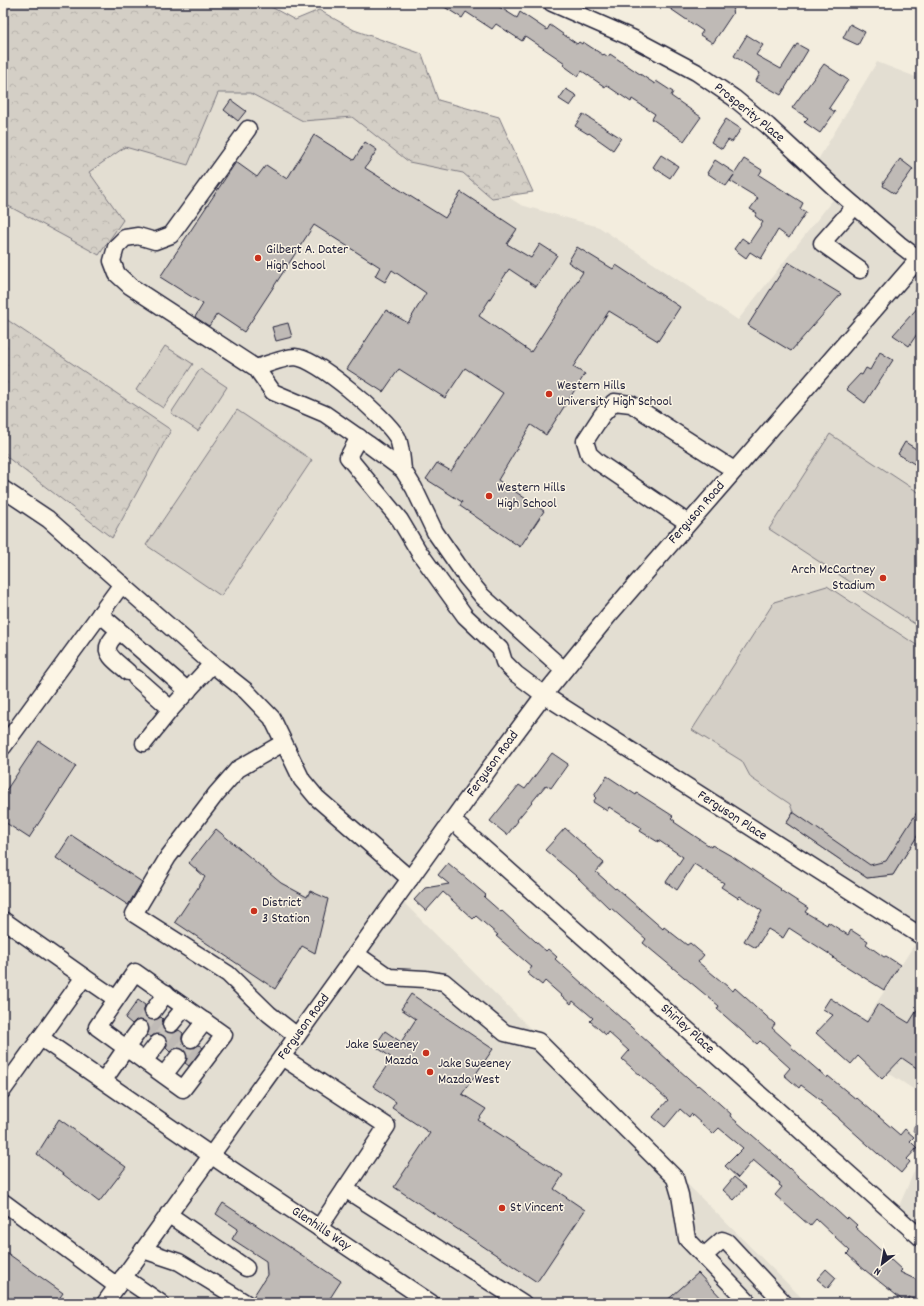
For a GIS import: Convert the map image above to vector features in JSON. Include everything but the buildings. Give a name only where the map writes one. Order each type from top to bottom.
[{"type":"street","name":"Prosperity Place","points":[[552,3],[632,38],[696,72],[734,98],[768,126],[855,206],[899,244],[920,259]]},
{"type":"street","points":[[248,129],[171,235],[155,241],[138,236],[125,238],[116,247],[112,261],[117,274],[130,286],[256,368],[273,392],[325,414],[403,470],[414,488],[435,532],[467,578],[493,607],[564,670]]},
{"type":"street","points":[[855,206],[822,243],[860,270]]},
{"type":"street","name":"Ferguson Road","points":[[105,1303],[453,821],[491,766],[544,695],[609,615],[688,523],[920,259]]},
{"type":"street","points":[[256,368],[294,357],[305,359],[358,396],[378,415],[398,438],[403,470]]},
{"type":"street","points":[[688,523],[598,462],[589,454],[585,441],[602,415],[614,402],[631,404],[734,470]]},
{"type":"street","name":"Ferguson Place","points":[[359,437],[348,457],[400,520],[423,558],[465,616],[500,649],[504,662],[516,674],[544,695],[921,936]]},
{"type":"street","points":[[3,489],[48,519],[212,664],[246,691],[272,718],[302,780],[317,798],[410,879]]},
{"type":"street","points":[[3,747],[122,584]]},
{"type":"street","points":[[100,614],[188,691]]},
{"type":"street","points":[[119,631],[108,645],[108,652],[111,657],[171,709]]},
{"type":"street","points":[[144,743],[171,709],[212,664]]},
{"type":"street","points":[[283,742],[238,769],[216,794],[168,857],[134,914],[228,974],[270,1014],[297,1036]]},
{"type":"street","name":"Shirley Place","points":[[453,821],[921,1238]]},
{"type":"street","points":[[3,920],[116,999]]},
{"type":"street","points":[[356,954],[389,977],[425,979],[444,982],[505,1033],[538,1041],[675,1178],[680,1195],[687,1239],[749,1303]]},
{"type":"street","points":[[135,972],[224,1034],[183,1088],[97,1026],[116,999],[135,972]]},
{"type":"street","points":[[3,1090],[84,977]]},
{"type":"street","points":[[153,1011],[166,993]]},
{"type":"street","points":[[171,1024],[185,1007]]},
{"type":"street","points":[[191,1039],[205,1021]]},
{"type":"street","points":[[104,1080],[140,1029]]},
{"type":"street","name":"Glenhills Way","points":[[41,1038],[211,1155],[431,1303]]},
{"type":"street","points":[[144,1061],[158,1043]]},
{"type":"street","points":[[164,1075],[178,1057]]},
{"type":"street","points":[[282,1057],[387,1126],[319,1228]]},
{"type":"street","points":[[345,1189],[523,1303]]},
{"type":"street","points":[[3,1202],[120,1282],[161,1303]]},
{"type":"street","points":[[168,1214],[246,1268]]},
{"type":"street","points":[[704,1256],[722,1240],[727,1242],[784,1303]]},
{"type":"street","points":[[143,1250],[179,1262],[246,1303]]},
{"type":"shaded area","points":[[3,3],[199,3],[521,205],[599,227],[738,320],[839,192],[813,168],[877,62],[921,79],[921,1094],[848,1047],[920,936],[544,695],[398,897],[807,1303],[3,1303]]},
{"type":"shaded area","points":[[921,1156],[921,1238],[895,1215]]},
{"type":"green space","points":[[3,3],[264,3],[295,20],[319,10],[354,30],[422,54],[438,100],[499,117],[533,192],[492,198],[463,173],[409,162],[352,117],[303,121],[250,93],[218,93],[188,165],[125,147],[89,172],[123,220],[99,255],[3,203]]},
{"type":"green space","points":[[3,317],[171,430],[112,538],[3,454]]},
{"type":"green space","points":[[165,346],[193,364],[163,408],[136,390]]},
{"type":"green space","points":[[200,369],[227,387],[198,431],[171,413]]},
{"type":"green space","points":[[237,410],[312,460],[221,596],[146,545]]},
{"type":"green space","name":"Arch McCartney Stadium","points":[[830,434],[921,494],[921,628],[769,529]]},
{"type":"green space","points":[[827,586],[921,648],[921,830],[893,875],[867,878],[786,823],[793,812],[790,804],[751,778],[742,761],[692,730],[774,602]]},
{"type":"water","points":[[918,1122],[921,1122],[921,1137],[913,1131],[914,1126]]},
{"type":"tunnel","points":[[140,1029],[153,1011]]},
{"type":"tunnel","points":[[158,1043],[171,1024]]},
{"type":"tunnel","points":[[178,1057],[191,1039]]},
{"type":"place","name":"Gilbert A. Dater High School","points":[[258,258]]},
{"type":"place","name":"Western Hills University High School","points":[[549,394]]},
{"type":"place","name":"Western Hills High School","points":[[489,496]]},
{"type":"place","name":"Arch McCartney Stadium","points":[[883,578]]},
{"type":"place","name":"District 3 Station","points":[[254,911]]},
{"type":"place","name":"Jake Sweeney Mazda","points":[[426,1053]]},
{"type":"place","name":"Jake Sweeney Mazda West","points":[[430,1072]]},
{"type":"place","name":"St Vincent","points":[[502,1208]]}]
